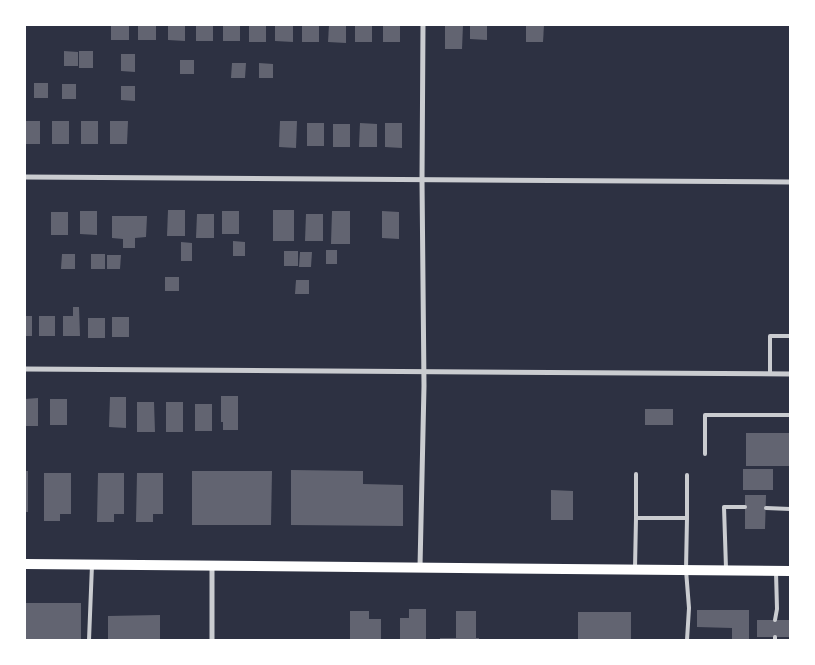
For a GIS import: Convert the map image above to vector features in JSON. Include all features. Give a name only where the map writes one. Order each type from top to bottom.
[{"type":"main road","points":[[25,564],[212,567],[635,568],[790,571]]},
{"type":"street","points":[[420,568],[424,370],[423,25]]},
{"type":"street","points":[[25,177],[790,182]]},
{"type":"street","points":[[25,369],[424,370],[790,374]]},
{"type":"street","points":[[212,567],[212,640]]},
{"type":"lane","points":[[770,374],[770,336],[790,336]]},
{"type":"lane","points":[[705,454],[705,415],[790,415]]},
{"type":"lane","points":[[635,568],[636,474]]},
{"type":"lane","points":[[687,640],[689,608],[686,570],[688,475]]},
{"type":"lane","points":[[726,570],[724,508],[745,508]]},
{"type":"lane","points":[[766,508],[790,509]]},
{"type":"lane","points":[[636,518],[687,518]]},
{"type":"lane","points":[[89,640],[92,565]]},
{"type":"lane","points":[[775,620],[777,609],[776,571]]},
{"type":"building","points":[[111,25],[129,25],[129,40],[111,40]]},
{"type":"building","points":[[138,25],[156,25],[156,40],[138,40]]},
{"type":"building","points":[[168,25],[185,25],[185,41],[168,40]]},
{"type":"building","points":[[196,25],[213,25],[213,41],[196,41]]},
{"type":"building","points":[[223,25],[240,25],[240,41],[223,41]]},
{"type":"building","points":[[249,25],[266,25],[266,42],[249,42]]},
{"type":"building","points":[[275,25],[293,25],[293,42],[275,41]]},
{"type":"building","points":[[302,25],[319,25],[319,42],[302,42]]},
{"type":"building","points":[[329,25],[346,25],[346,43],[328,42]]},
{"type":"building","points":[[355,25],[372,25],[372,42],[355,42]]},
{"type":"building","points":[[383,25],[400,25],[400,42],[383,42]]},
{"type":"building","points":[[445,25],[463,25],[462,49],[445,49]]},
{"type":"building","points":[[470,25],[487,25],[487,40],[470,39]]},
{"type":"building","points":[[526,25],[544,25],[543,42],[526,42]]},
{"type":"building","points":[[64,51],[78,52],[78,66],[64,66]]},
{"type":"building","points":[[79,51],[93,51],[93,68],[79,68]]},
{"type":"building","points":[[121,54],[135,54],[135,72],[121,71]]},
{"type":"building","points":[[180,60],[194,60],[194,74],[180,74]]},
{"type":"building","points":[[232,63],[246,63],[245,78],[231,78]]},
{"type":"building","points":[[259,63],[273,64],[273,78],[259,78]]},
{"type":"building","points":[[34,83],[48,83],[48,98],[34,98]]},
{"type":"building","points":[[62,84],[76,84],[76,99],[62,99]]},
{"type":"building","points":[[121,86],[135,86],[135,101],[121,100]]},
{"type":"building","points":[[25,121],[40,121],[40,144],[25,144]]},
{"type":"building","points":[[52,121],[69,121],[69,144],[52,144]]},
{"type":"building","points":[[81,121],[98,121],[98,144],[81,144]]},
{"type":"building","points":[[110,121],[128,121],[127,144],[110,144]]},
{"type":"building","points":[[280,121],[297,121],[296,148],[279,147]]},
{"type":"building","points":[[307,123],[324,123],[324,146],[307,146]]},
{"type":"building","points":[[360,123],[377,124],[377,147],[359,147]]},
{"type":"building","points":[[385,123],[402,123],[402,148],[385,147]]},
{"type":"building","points":[[333,124],[350,124],[350,147],[333,147]]},
{"type":"building","points":[[168,210],[185,210],[185,236],[167,236]]},
{"type":"building","points":[[273,210],[294,210],[294,241],[273,241]]},
{"type":"building","points":[[80,211],[97,211],[97,235],[80,234]]},
{"type":"building","points":[[222,211],[239,211],[239,234],[222,234]]},
{"type":"building","points":[[332,211],[350,211],[350,244],[331,244]]},
{"type":"building","points":[[382,211],[399,212],[399,239],[382,238]]},
{"type":"building","points":[[51,212],[68,212],[68,235],[51,235]]},
{"type":"building","points":[[197,214],[214,214],[214,238],[196,238]]},
{"type":"building","points":[[306,214],[323,214],[323,241],[305,241]]},
{"type":"building","points":[[112,216],[147,216],[146,237],[135,238],[135,248],[123,248],[123,239],[112,238]]},
{"type":"building","points":[[233,241],[245,242],[245,256],[233,256]]},
{"type":"building","points":[[181,242],[192,243],[192,261],[181,261]]},
{"type":"building","points":[[326,250],[337,250],[337,264],[326,264]]},
{"type":"building","points":[[284,251],[298,251],[298,266],[284,266]]},
{"type":"building","points":[[300,252],[312,252],[311,267],[299,267]]},
{"type":"building","points":[[62,254],[75,254],[75,269],[61,269]]},
{"type":"building","points":[[91,254],[105,254],[105,269],[91,269]]},
{"type":"building","points":[[107,255],[121,255],[120,269],[107,269]]},
{"type":"building","points":[[165,277],[179,277],[179,291],[165,291]]},
{"type":"building","points":[[296,280],[309,280],[309,294],[295,294]]},
{"type":"building","points":[[73,307],[79,307],[80,336],[63,336],[63,316],[73,316]]},
{"type":"building","points":[[25,316],[32,316],[32,336],[25,336]]},
{"type":"building","points":[[39,316],[55,316],[55,336],[39,336]]},
{"type":"building","points":[[112,317],[129,317],[129,337],[112,337]]},
{"type":"building","points":[[88,318],[105,318],[105,338],[88,338]]},
{"type":"building","points":[[221,396],[238,396],[238,430],[223,430],[223,422],[221,422]]},
{"type":"building","points":[[110,397],[126,397],[126,428],[109,427]]},
{"type":"building","points":[[38,398],[38,426],[25,426],[25,399]]},
{"type":"building","points":[[50,399],[67,399],[67,425],[50,425]]},
{"type":"building","points":[[137,402],[154,402],[155,432],[137,432]]},
{"type":"building","points":[[166,402],[183,402],[183,432],[166,432]]},
{"type":"building","points":[[195,404],[212,404],[212,431],[195,431]]},
{"type":"building","points":[[645,409],[673,409],[673,425],[645,425]]},
{"type":"building","points":[[746,433],[790,433],[790,466],[746,466]]},
{"type":"building","points":[[743,469],[773,469],[773,490],[743,490]]},
{"type":"building","points":[[291,470],[363,471],[363,484],[403,485],[403,526],[291,525]]},
{"type":"building","points":[[25,471],[28,471],[28,512],[25,512]]},
{"type":"building","points":[[192,471],[272,471],[271,525],[192,525]]},
{"type":"building","points":[[44,473],[71,473],[71,514],[60,514],[60,521],[44,521]]},
{"type":"building","points":[[98,473],[124,473],[124,514],[114,514],[114,522],[97,522]]},
{"type":"building","points":[[137,473],[163,473],[163,514],[153,514],[153,522],[136,522]]},
{"type":"building","points":[[551,490],[573,491],[573,520],[551,520]]},
{"type":"building","points":[[745,495],[766,495],[765,529],[745,529]]},
{"type":"building","points":[[25,603],[81,603],[81,640],[25,640]]},
{"type":"building","points":[[409,609],[426,609],[426,640],[400,640],[400,618],[409,618]]},
{"type":"building","points":[[697,610],[749,610],[749,640],[732,640],[732,628],[697,627]]},
{"type":"building","points":[[350,611],[369,611],[369,619],[381,619],[381,640],[350,640]]},
{"type":"building","points":[[456,611],[476,611],[476,638],[479,638],[479,640],[440,640],[440,638],[456,638]]},
{"type":"building","points":[[578,612],[631,612],[631,640],[578,640]]},
{"type":"building","points":[[160,615],[160,640],[108,640],[108,616]]},
{"type":"building","points":[[757,620],[790,620],[790,637],[757,637]]}]
